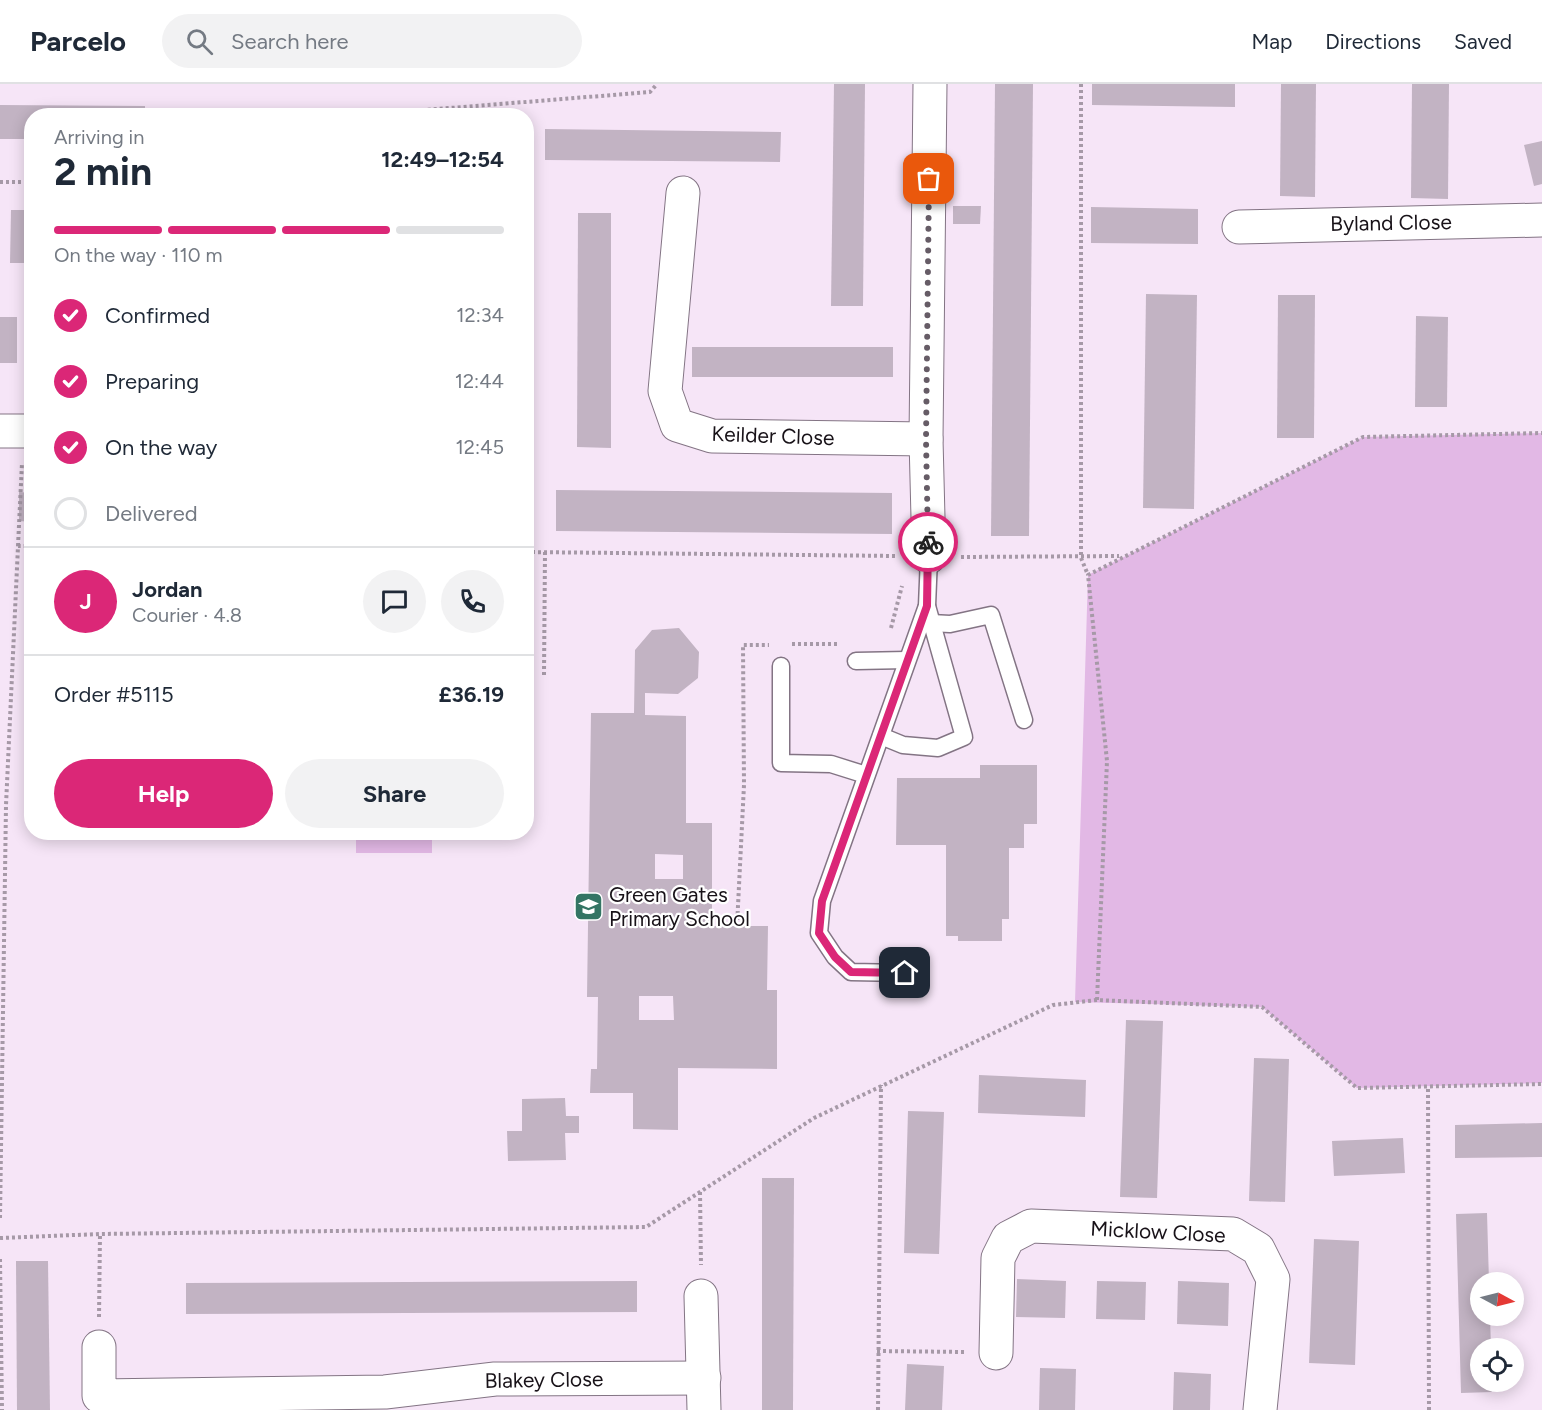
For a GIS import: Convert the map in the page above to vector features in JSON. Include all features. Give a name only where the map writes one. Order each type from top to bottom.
[{"type":"street","points":[[928,557],[926,440],[930,84]]},
{"type":"street","name":"Keilder Close","points":[[683,193],[665,391],[678,426],[712,436],[926,440]]},
{"type":"street","name":"Byland Close","points":[[1239,227],[1542,220]]},
{"type":"street","name":"Micklow Close","points":[[996,1353],[998,1258],[1008,1238],[1031,1226],[1233,1234],[1258,1249],[1273,1279],[1260,1410]]},
{"type":"street","name":"Blakey Close","points":[[99,1347],[99,1396],[385,1401],[495,1379],[704,1394],[701,1296]]},
{"type":"lane","points":[[881,736],[903,745],[938,748],[964,737],[927,606],[928,557]]},
{"type":"lane","points":[[905,973],[851,972],[835,957],[819,933],[822,901],[927,606]]},
{"type":"lane","points":[[932,623],[950,624],[991,615],[1024,720]]},
{"type":"lane","points":[[856,661],[907,660]]},
{"type":"lane","points":[[781,666],[781,763],[831,764],[867,775]]},
{"type":"path","points":[[450,108],[650,92],[657,84]]},
{"type":"path","points":[[1081,84],[1081,558],[1088,575],[1107,761],[1097,1000]]},
{"type":"path","points":[[0,182],[24,182]]},
{"type":"path","points":[[0,1218],[6,805],[18,546],[18,431]]},
{"type":"path","points":[[1088,575],[1363,436],[1542,433]]},
{"type":"path","points":[[18,546],[24,546]]},
{"type":"path","points":[[534,552],[928,557],[1123,556]]},
{"type":"path","points":[[544,675],[545,552]]},
{"type":"path","points":[[0,805],[6,805]]},
{"type":"path","points":[[0,1238],[100,1234],[646,1227],[814,1118],[1053,1005],[1097,1000],[1262,1007],[1357,1088],[1428,1089],[1542,1084]]},
{"type":"path","points":[[878,1410],[881,1085]]},
{"type":"path","points":[[1428,1089],[1429,1410]]},
{"type":"path","points":[[700,1192],[701,1296]]},
{"type":"path","points":[[99,1347],[100,1234]]},
{"type":"path","points":[[0,1259],[2,1410]]},
{"type":"path","points":[[877,1351],[996,1353]]},
{"type":"shaded area","points":[[1542,433],[1542,1083],[1357,1088],[1262,1007],[1075,1002],[1088,575],[1363,437]]},
{"type":"shaded area","points":[[356,840],[432,840],[432,853],[356,853]]},
{"type":"building","points":[[834,84],[865,84],[863,306],[831,306]]},
{"type":"building","points":[[995,84],[1033,84],[1029,536],[991,536]]},
{"type":"building","points":[[1092,84],[1235,84],[1235,107],[1092,105]]},
{"type":"building","points":[[1281,84],[1316,84],[1315,197],[1280,196]]},
{"type":"building","points":[[1412,84],[1449,84],[1448,199],[1411,198]]},
{"type":"building","points":[[0,105],[145,106],[145,108],[24,108],[24,139],[0,139]]},
{"type":"building","points":[[545,129],[781,132],[780,162],[545,160]]},
{"type":"building","points":[[1542,141],[1542,184],[1534,186],[1524,145]]},
{"type":"building","points":[[953,206],[981,206],[980,224],[953,224]]},
{"type":"building","points":[[1091,207],[1198,209],[1198,244],[1091,243]]},
{"type":"building","points":[[11,210],[24,210],[24,263],[10,263]]},
{"type":"building","points":[[578,213],[611,213],[611,448],[577,447]]},
{"type":"building","points":[[1146,294],[1197,295],[1194,509],[1143,508]]},
{"type":"building","points":[[1278,295],[1315,295],[1314,438],[1277,438]]},
{"type":"building","points":[[1416,316],[1448,317],[1447,407],[1415,407]]},
{"type":"building","points":[[0,317],[17,317],[17,363],[0,363]]},
{"type":"building","points":[[692,347],[893,347],[893,377],[692,377]]},
{"type":"building","points":[[556,490],[892,493],[892,534],[556,531]]},
{"type":"building","points":[[19,492],[24,492],[24,521],[19,521]]},
{"type":"building","points":[[679,628],[699,652],[698,678],[678,694],[645,693],[645,715],[686,716],[686,823],[712,823],[712,926],[768,926],[767,990],[777,990],[777,1069],[678,1068],[678,1130],[633,1129],[633,1093],[590,1093],[591,1069],[597,1069],[598,997],[587,997],[591,713],[634,713],[635,650],[652,630]],"holes":[[[655,854],[683,855],[683,879],[655,879]],[[639,996],[673,996],[674,1020],[639,1020]]]},
{"type":"building","points":[[980,765],[1037,765],[1037,824],[1024,824],[1024,848],[1009,848],[1009,919],[1002,919],[1002,941],[958,941],[958,936],[946,936],[946,845],[896,845],[897,778],[980,778]]},
{"type":"building","points":[[1126,1020],[1163,1021],[1157,1198],[1120,1197]]},
{"type":"building","points":[[1254,1058],[1289,1059],[1285,1202],[1249,1201]]},
{"type":"building","points":[[979,1075],[1086,1080],[1085,1117],[978,1113]]},
{"type":"building","points":[[565,1098],[566,1116],[579,1116],[579,1133],[565,1133],[566,1160],[508,1161],[507,1131],[522,1131],[522,1099]]},
{"type":"building","points":[[908,1111],[944,1112],[939,1254],[904,1253]]},
{"type":"building","points":[[1542,1123],[1542,1157],[1455,1158],[1455,1125]]},
{"type":"building","points":[[1403,1138],[1405,1173],[1334,1176],[1332,1141]]},
{"type":"building","points":[[762,1178],[794,1178],[793,1410],[762,1410]]},
{"type":"building","points":[[1487,1213],[1489,1272],[1470,1272],[1470,1326],[1490,1326],[1491,1338],[1470,1338],[1470,1392],[1492,1392],[1461,1393],[1456,1214]]},
{"type":"building","points":[[1314,1239],[1359,1241],[1355,1365],[1309,1363]]},
{"type":"building","points":[[16,1261],[48,1261],[50,1410],[17,1410]]},
{"type":"building","points":[[1017,1279],[1066,1281],[1065,1318],[1016,1317]]},
{"type":"building","points":[[637,1281],[637,1312],[186,1314],[186,1283]]},
{"type":"building","points":[[1097,1281],[1146,1282],[1145,1320],[1096,1319]]},
{"type":"building","points":[[1178,1281],[1229,1283],[1228,1326],[1177,1324]]},
{"type":"building","points":[[907,1364],[944,1366],[942,1410],[905,1410]]},
{"type":"building","points":[[1040,1368],[1076,1369],[1075,1410],[1039,1410]]},
{"type":"building","points":[[1174,1372],[1211,1374],[1210,1410],[1173,1410]]},
{"type":"way so far","points":[[928,542],[926,440],[929,179]]},
{"type":"place","name":"Green Gates Primary School","points":[[588,907]]},
{"type":"route","points":[[905,973],[851,972],[835,957],[819,933],[822,901],[927,606],[928,542]]}]
